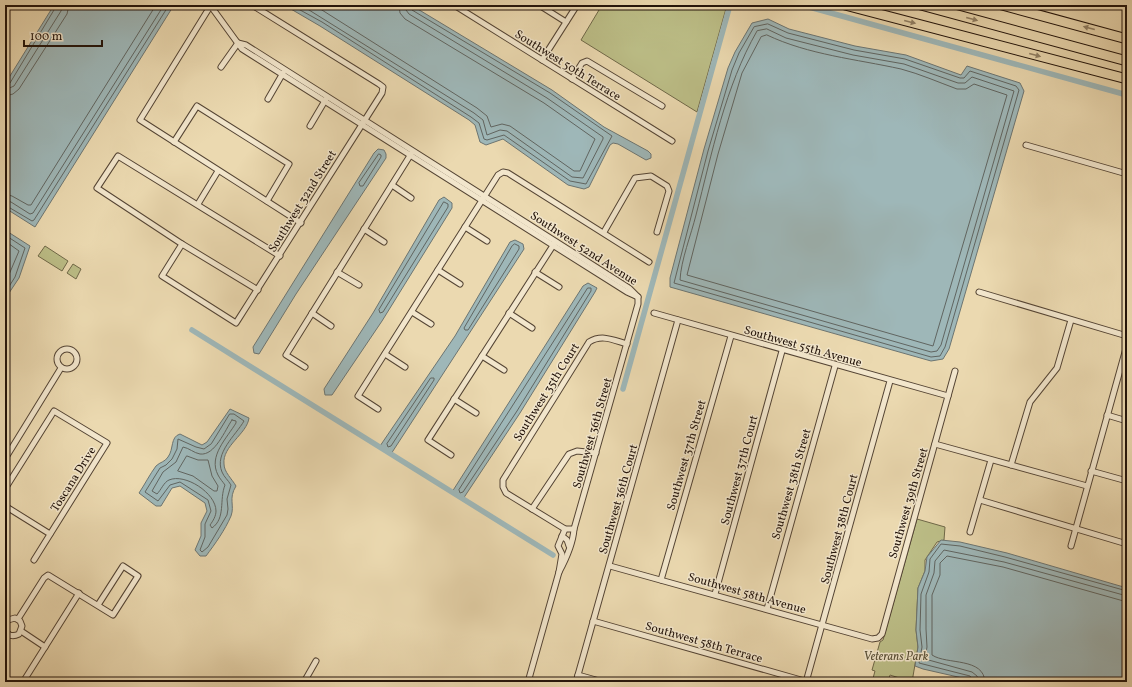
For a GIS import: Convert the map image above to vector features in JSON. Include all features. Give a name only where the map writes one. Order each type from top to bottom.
[{"type":"highway","points":[[845,5],[1127,79]]},
{"type":"highway","points":[[921,5],[1127,61]]},
{"type":"highway","points":[[1002,5],[1127,38]]},
{"type":"street","points":[[210,5],[140,120],[218,171],[301,222]]},
{"type":"street","name":"Southwest 52nd Avenue","points":[[210,5],[238,43],[246,45],[283,72],[326,100],[483,199],[629,288],[638,297]]},
{"type":"street","name":"Southwest 32nd Street","points":[[182,244],[162,276],[236,323],[280,256],[382,93],[383,88],[252,5]]},
{"type":"street","name":"Southwest 50th Terrace","points":[[454,5],[672,141]]},
{"type":"street","points":[[539,5],[566,22]]},
{"type":"street","points":[[542,60],[577,5]]},
{"type":"street","points":[[221,67],[238,43]]},
{"type":"street","points":[[572,79],[582,63],[587,61],[662,106]]},
{"type":"street","points":[[268,99],[283,72]]},
{"type":"street","points":[[310,126],[326,100]]},
{"type":"street","points":[[174,142],[197,106],[289,164],[267,201]]},
{"type":"street","points":[[1026,145],[1127,174]]},
{"type":"street","points":[[305,367],[286,355],[411,153]]},
{"type":"street","points":[[258,290],[182,244],[97,188],[118,156],[280,256]]},
{"type":"street","points":[[198,204],[218,171]]},
{"type":"street","points":[[378,409],[358,396],[498,175],[503,172],[508,173],[604,232],[649,262]]},
{"type":"street","points":[[604,232],[635,178],[651,176],[667,186],[669,191],[658,232]]},
{"type":"street","points":[[392,185],[411,198]]},
{"type":"street","points":[[465,228],[487,241]]},
{"type":"street","points":[[364,229],[384,242]]},
{"type":"street","points":[[451,455],[428,440],[554,243]]},
{"type":"street","points":[[438,270],[460,284]]},
{"type":"street","points":[[337,272],[359,285]]},
{"type":"street","points":[[535,272],[559,287]]},
{"type":"street","points":[[979,292],[1127,336]]},
{"type":"street","name":"Southwest 36th Street","points":[[558,572],[567,556],[569,546],[573,538],[574,529],[638,304],[638,297]]},
{"type":"street","points":[[412,312],[431,324]]},
{"type":"street","points":[[312,313],[331,326]]},
{"type":"street","points":[[509,313],[532,328]]},
{"type":"street","name":"Southwest 55th Avenue","points":[[654,313],[835,366],[948,396]]},
{"type":"street","name":"Southwest 36th Court","points":[[576,682],[610,566],[678,320]]},
{"type":"street","points":[[1011,465],[1030,402],[1057,368],[1071,320]]},
{"type":"street","name":"Southwest 37th Street","points":[[661,580],[731,336]]},
{"type":"street","name":"Southwest 35th Court","points":[[532,509],[506,492],[502,487],[503,480],[589,342],[596,338],[603,337],[627,344]]},
{"type":"street","points":[[1071,546],[1127,345]]},
{"type":"street","points":[[65,349],[72,350],[76,357],[76,363],[71,368],[61,368],[56,359],[59,353],[65,349]]},
{"type":"street","name":"Southwest 37th Court","points":[[715,594],[782,350]]},
{"type":"street","points":[[385,354],[405,367]]},
{"type":"street","points":[[482,356],[504,370]]},
{"type":"street","name":"Southwest 38th Street","points":[[767,609],[835,366]]},
{"type":"street","points":[[5,459],[61,368]]},
{"type":"street","name":"Southwest 39th Street","points":[[878,638],[882,634],[956,371]]},
{"type":"street","name":"Southwest 38th Court","points":[[807,682],[890,381]]},
{"type":"street","points":[[454,399],[476,413]]},
{"type":"street","name":"Toscana Drive","points":[[5,489],[54,411],[107,444],[34,560]]},
{"type":"street","points":[[1107,415],[1127,421]]},
{"type":"street","points":[[935,444],[1087,486]]},
{"type":"street","points":[[574,529],[565,529],[532,509],[569,454],[577,450],[596,453]]},
{"type":"street","points":[[970,532],[991,460]]},
{"type":"street","points":[[1091,471],[1127,481]]},
{"type":"street","points":[[980,500],[1127,544]]},
{"type":"street","points":[[5,506],[50,534]]},
{"type":"street","name":"Southwest 36th Street","points":[[528,682],[558,572],[562,554],[558,546],[565,529]]},
{"type":"street","points":[[562,536],[567,540],[569,546]]},
{"type":"street","points":[[18,619],[44,578],[50,575],[98,606],[113,615],[138,576],[123,566],[98,606]]},
{"type":"street","name":"Southwest 58th Avenue","points":[[610,566],[715,594],[823,626],[872,639],[878,638]]},
{"type":"street","points":[[23,682],[79,593]]},
{"type":"street","points":[[5,623],[11,618],[18,619],[22,624],[21,631],[16,635],[7,632],[5,640]]},
{"type":"street","name":"Southwest 58th Terrace","points":[[593,621],[807,682]]},
{"type":"street","points":[[21,631],[45,647]]},
{"type":"street","points":[[305,682],[316,661]]},
{"type":"street","points":[[578,675],[603,682]]},
{"type":"green space","points":[[602,5],[727,5],[697,112],[581,40]]},
{"type":"green space","points":[[45,246],[68,261],[62,271],[38,256]]},
{"type":"green space","points":[[73,264],[81,269],[76,279],[67,273]]},
{"type":"green space","name":"Veterans Park","points":[[917,519],[945,527],[944,540],[937,542],[925,560],[925,571],[918,588],[916,630],[918,647],[912,682],[890,675],[888,682],[872,682],[875,671],[872,670],[880,642],[883,640]]},
{"type":"water","points":[[54,5],[174,5],[35,227],[5,208],[5,84]]},
{"type":"water","points":[[284,5],[411,5],[552,90],[604,127],[648,151],[651,154],[651,158],[646,160],[618,144],[613,143],[610,145],[589,187],[584,189],[568,185],[503,139],[486,145],[480,142],[475,125],[469,120]]},
{"type":"water","points":[[768,19],[789,29],[855,46],[906,55],[961,75],[967,66],[1020,83],[1024,91],[949,349],[943,359],[931,361],[670,287],[670,278],[704,149],[728,68],[735,52],[752,23]]},
{"type":"water","points":[[378,149],[384,150],[386,158],[296,294],[259,354],[254,353],[253,347],[374,153]]},
{"type":"water","points":[[444,197],[452,203],[452,208],[382,321],[332,395],[325,395],[324,389],[373,313],[439,200]]},
{"type":"water","points":[[5,230],[30,246],[19,278],[5,299]]},
{"type":"water","points":[[515,240],[523,244],[524,249],[391,454],[380,446],[455,336],[510,242]]},
{"type":"water","points":[[588,283],[597,288],[595,292],[520,413],[463,499],[452,492],[583,286]]},
{"type":"water","points":[[230,409],[249,418],[244,429],[227,451],[224,458],[225,470],[236,486],[232,495],[232,512],[220,537],[206,556],[200,556],[195,550],[201,536],[201,523],[207,511],[205,503],[180,486],[172,488],[161,506],[156,506],[139,493],[156,466],[165,460],[170,454],[173,440],[177,436],[180,434],[202,445],[207,442]]},
{"type":"water","points":[[941,540],[960,542],[1007,553],[1127,588],[1127,682],[980,682],[915,666],[918,647],[916,630],[918,588],[925,571],[927,557]]},
{"type":"waterway","points":[[623,389],[730,5]]},
{"type":"waterway","points":[[802,5],[1127,95]]},
{"type":"waterway","points":[[192,330],[553,555]]}]
